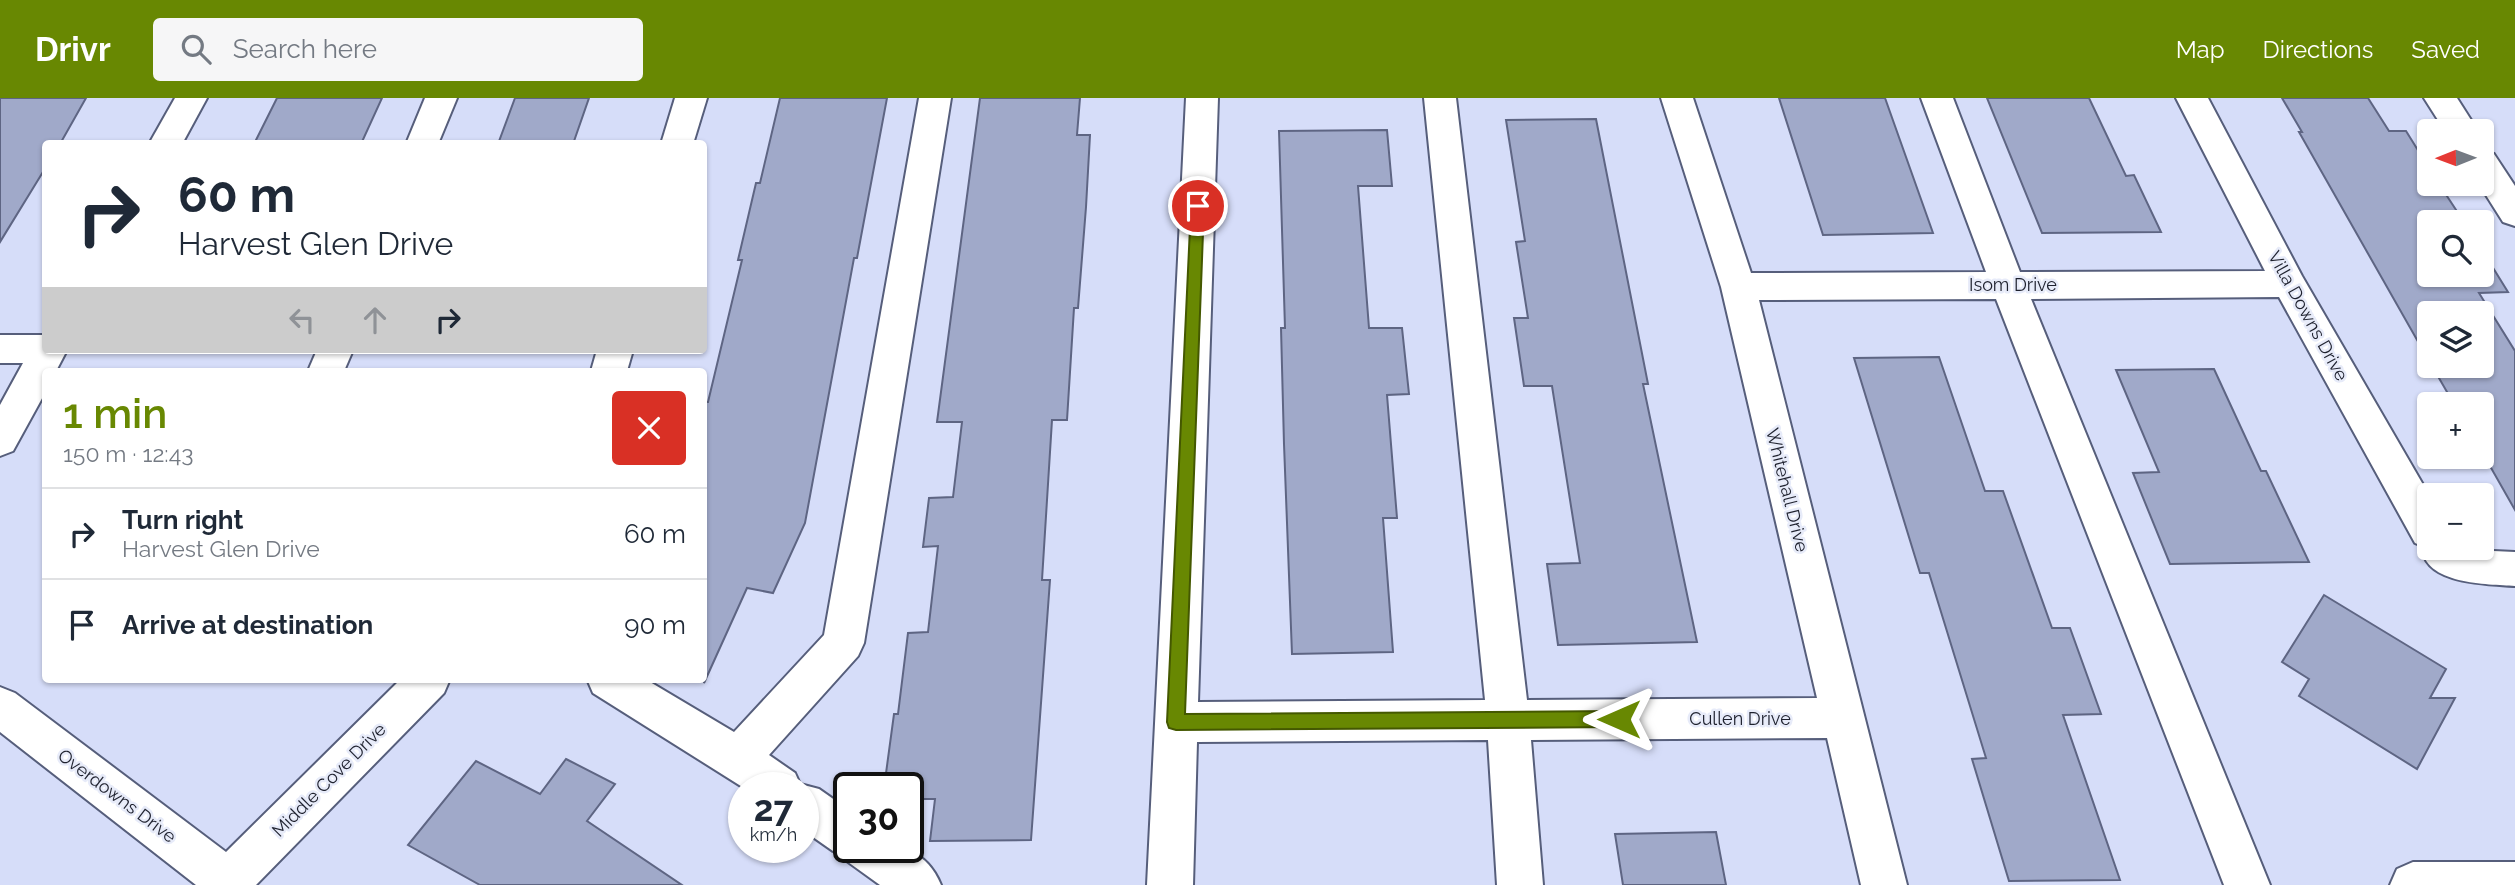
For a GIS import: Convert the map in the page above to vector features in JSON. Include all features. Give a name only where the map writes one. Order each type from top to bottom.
[{"type":"street","points":[[167,140],[191,98]]},
{"type":"street","points":[[424,140],[441,98]]},
{"type":"street","points":[[678,140],[691,98]]},
{"type":"street","points":[[738,758],[844,643],[935,98]]},
{"type":"street","points":[[1170,885],[1202,98]]},
{"type":"street","points":[[1440,98],[1508,720],[1520,885]]},
{"type":"street","name":"Whitehall Drive","points":[[1677,98],[1738,286],[1884,885]]},
{"type":"street","points":[[1937,98],[2008,285],[2247,885]]},
{"type":"street","name":"Villa Downs Drive","points":[[2192,98],[2289,284],[2417,510]]},
{"type":"street","points":[[2440,98],[2454,119]]},
{"type":"street","points":[[2494,181],[2515,213]]},
{"type":"street","name":"Isom Drive","points":[[1738,286],[2289,284]]},
{"type":"street","points":[[0,349],[42,349]]},
{"type":"street","points":[[0,440],[44,354]]},
{"type":"street","points":[[2455,560],[2461,565],[2515,569]]},
{"type":"street","name":"Middle Cove Drive","points":[[231,883],[425,683]]},
{"type":"street","points":[[615,683],[758,772]]},
{"type":"street","name":"Overdowns Drive","points":[[0,707],[231,883]]},
{"type":"street","name":"Cullen Drive","points":[[1176,722],[1843,718]]},
{"type":"street","points":[[887,863],[918,885]]},
{"type":"street","points":[[2413,885],[2515,884]]},
{"type":"building","points":[[0,98],[86,98],[62,140],[42,140],[42,174],[0,242]]},
{"type":"building","points":[[277,98],[382,98],[363,140],[256,140]]},
{"type":"building","points":[[515,98],[589,98],[574,140],[499,140]]},
{"type":"building","points":[[780,98],[887,98],[805,523],[773,593],[747,588],[707,676],[707,402],[742,260],[738,260],[756,183],[760,183]]},
{"type":"building","points":[[980,98],[1080,98],[1077,135],[1090,135],[1086,207],[1078,308],[1074,308],[1067,420],[1052,420],[1042,580],[1050,580],[1031,840],[930,841],[935,799],[924,799],[924,772],[886,772],[894,714],[898,714],[908,633],[928,632],[938,546],[923,547],[929,498],[953,497],[962,422],[937,422]]},
{"type":"building","points":[[1779,98],[1885,98],[1933,233],[1823,235]]},
{"type":"building","points":[[1987,98],[2089,98],[2126,176],[2134,175],[2161,232],[2042,233]]},
{"type":"building","points":[[2282,98],[2368,98],[2389,131],[2406,131],[2417,149],[2417,196],[2447,196],[2456,210],[2417,210],[2417,287],[2494,287],[2494,269],[2508,292],[2479,293],[2484,301],[2417,301],[2417,340],[2299,132],[2302,132]]},
{"type":"building","points":[[1596,119],[1648,384],[1643,384],[1697,642],[1558,645],[1547,564],[1580,563],[1552,386],[1524,386],[1514,318],[1528,318],[1516,242],[1525,241],[1506,120]]},
{"type":"building","points":[[1387,130],[1392,186],[1358,186],[1369,328],[1402,328],[1409,394],[1387,395],[1397,518],[1383,518],[1393,652],[1292,654],[1281,328],[1285,328],[1279,131]]},
{"type":"building","points":[[2494,317],[2515,351],[2515,510],[2492,469],[2494,469],[2494,392],[2447,392],[2439,378],[2494,378]]},
{"type":"building","points":[[1939,357],[1985,491],[2003,491],[2052,628],[2070,628],[2101,714],[2063,715],[2120,880],[2009,881],[1972,759],[1986,758],[1929,573],[1920,573],[1854,358]]},
{"type":"building","points":[[2214,369],[2261,471],[2266,471],[2309,562],[2170,564],[2133,473],[2159,472],[2116,370]]},
{"type":"building","points":[[2324,595],[2446,669],[2430,698],[2455,698],[2417,769],[2299,696],[2309,679],[2282,662]]},
{"type":"building","points":[[566,759],[615,784],[587,821],[682,885],[480,885],[408,845],[476,761],[540,794]]},
{"type":"building","points":[[1716,832],[1726,885],[1623,885],[1615,834]]},
{"type":"route","points":[[1198,206],[1176,722],[1619,719]]}]
